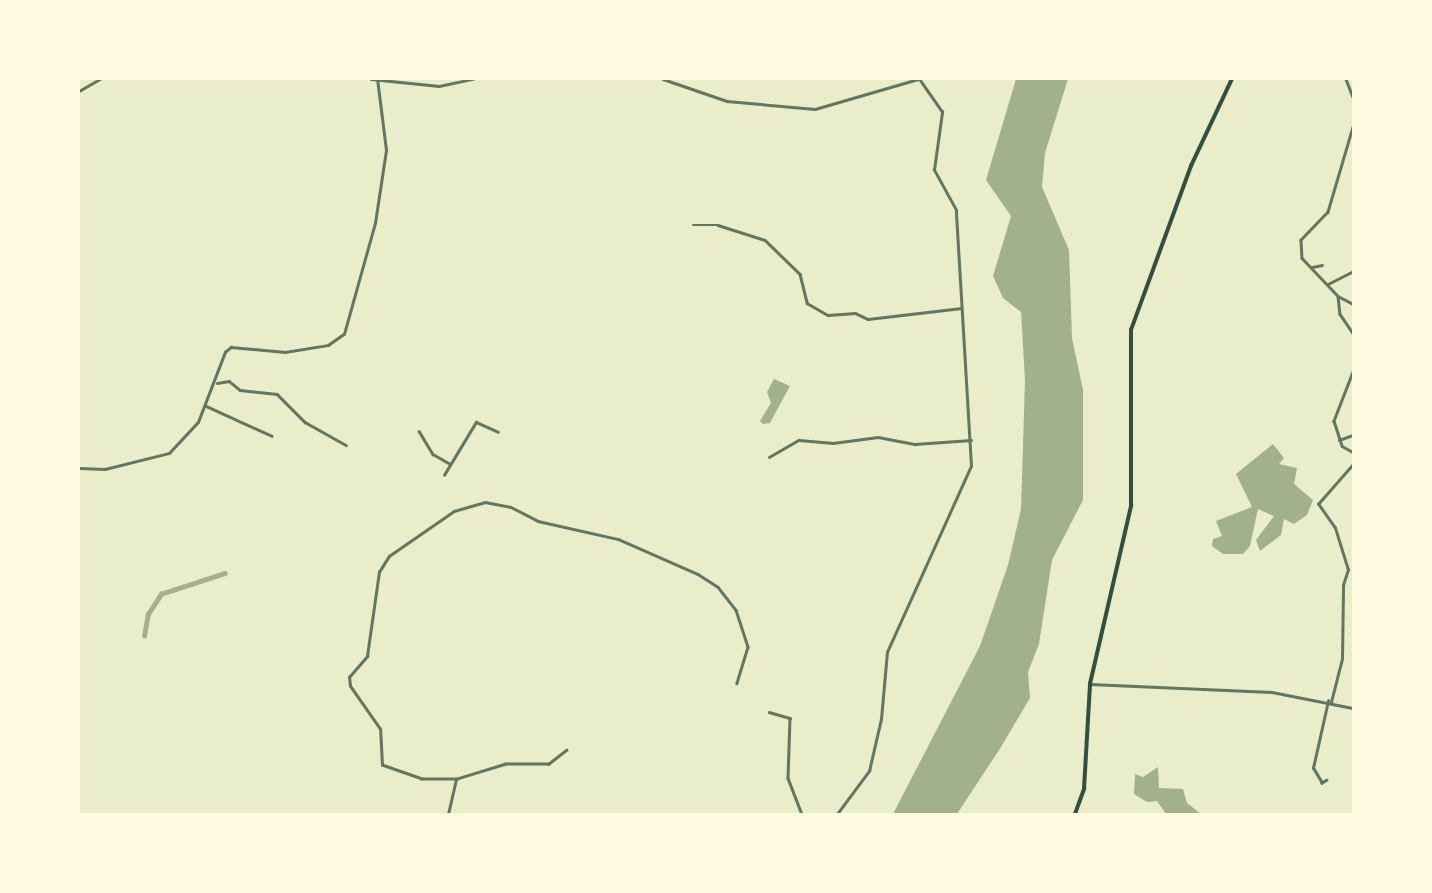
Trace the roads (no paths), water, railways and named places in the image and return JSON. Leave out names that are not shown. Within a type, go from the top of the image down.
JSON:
[{"type":"main road","points":[[1076,814],[1084,789],[1090,684],[1131,506],[1132,330],[1191,166],[1232,79]]},
{"type":"street","points":[[79,91],[100,79]]},
{"type":"street","points":[[371,79],[439,86],[474,79]]},
{"type":"street","points":[[79,468],[105,469],[169,453],[198,422],[217,383],[225,352],[232,347],[285,352],[328,345],[344,334],[375,223],[386,150],[377,79]]},
{"type":"street","points":[[663,79],[727,101],[815,109],[919,79],[942,111],[933,163],[956,210],[971,466],[964,487],[887,652],[881,719],[869,771],[838,814]]},
{"type":"street","points":[[1346,79],[1353,97]]},
{"type":"street","points":[[1353,127],[1328,212],[1301,240],[1302,258],[1338,296],[1353,304]]},
{"type":"street","points":[[693,225],[718,225],[765,240],[800,274],[807,303],[822,313],[855,313],[868,318],[961,309]]},
{"type":"street","points":[[1312,268],[1322,265]]},
{"type":"street","points":[[1328,284],[1353,271]]},
{"type":"street","points":[[1338,296],[1340,314],[1353,333]]},
{"type":"street","points":[[1353,372],[1334,421],[1339,440],[1353,452]]},
{"type":"street","points":[[217,383],[229,381],[240,390],[276,394],[305,422],[346,445]]},
{"type":"street","points":[[206,406],[272,436]]},
{"type":"street","points":[[444,475],[475,422],[498,432]]},
{"type":"street","points":[[419,431],[433,454],[450,464]]},
{"type":"street","points":[[1339,440],[1353,435]]},
{"type":"street","points":[[769,457],[799,440],[833,443],[878,437],[915,444],[971,440]]},
{"type":"street","points":[[1327,780],[1322,783],[1313,768],[1342,659],[1341,614],[1349,570],[1335,528],[1318,504],[1353,464]]},
{"type":"street","points":[[566,750],[549,764],[506,764],[457,779],[422,779],[382,765],[380,729],[350,686],[349,677],[367,656],[379,572],[388,556],[471,505],[511,507],[548,524],[618,539],[718,587],[736,610],[748,647],[737,683]]},
{"type":"street","points":[[1090,684],[1272,692],[1330,701],[1353,708]]},
{"type":"street","points":[[769,712],[790,718],[788,778],[802,814]]},
{"type":"street","points":[[448,814],[457,779]]},
{"type":"waterway","points":[[144,636],[148,614],[161,594],[225,573]]}]
